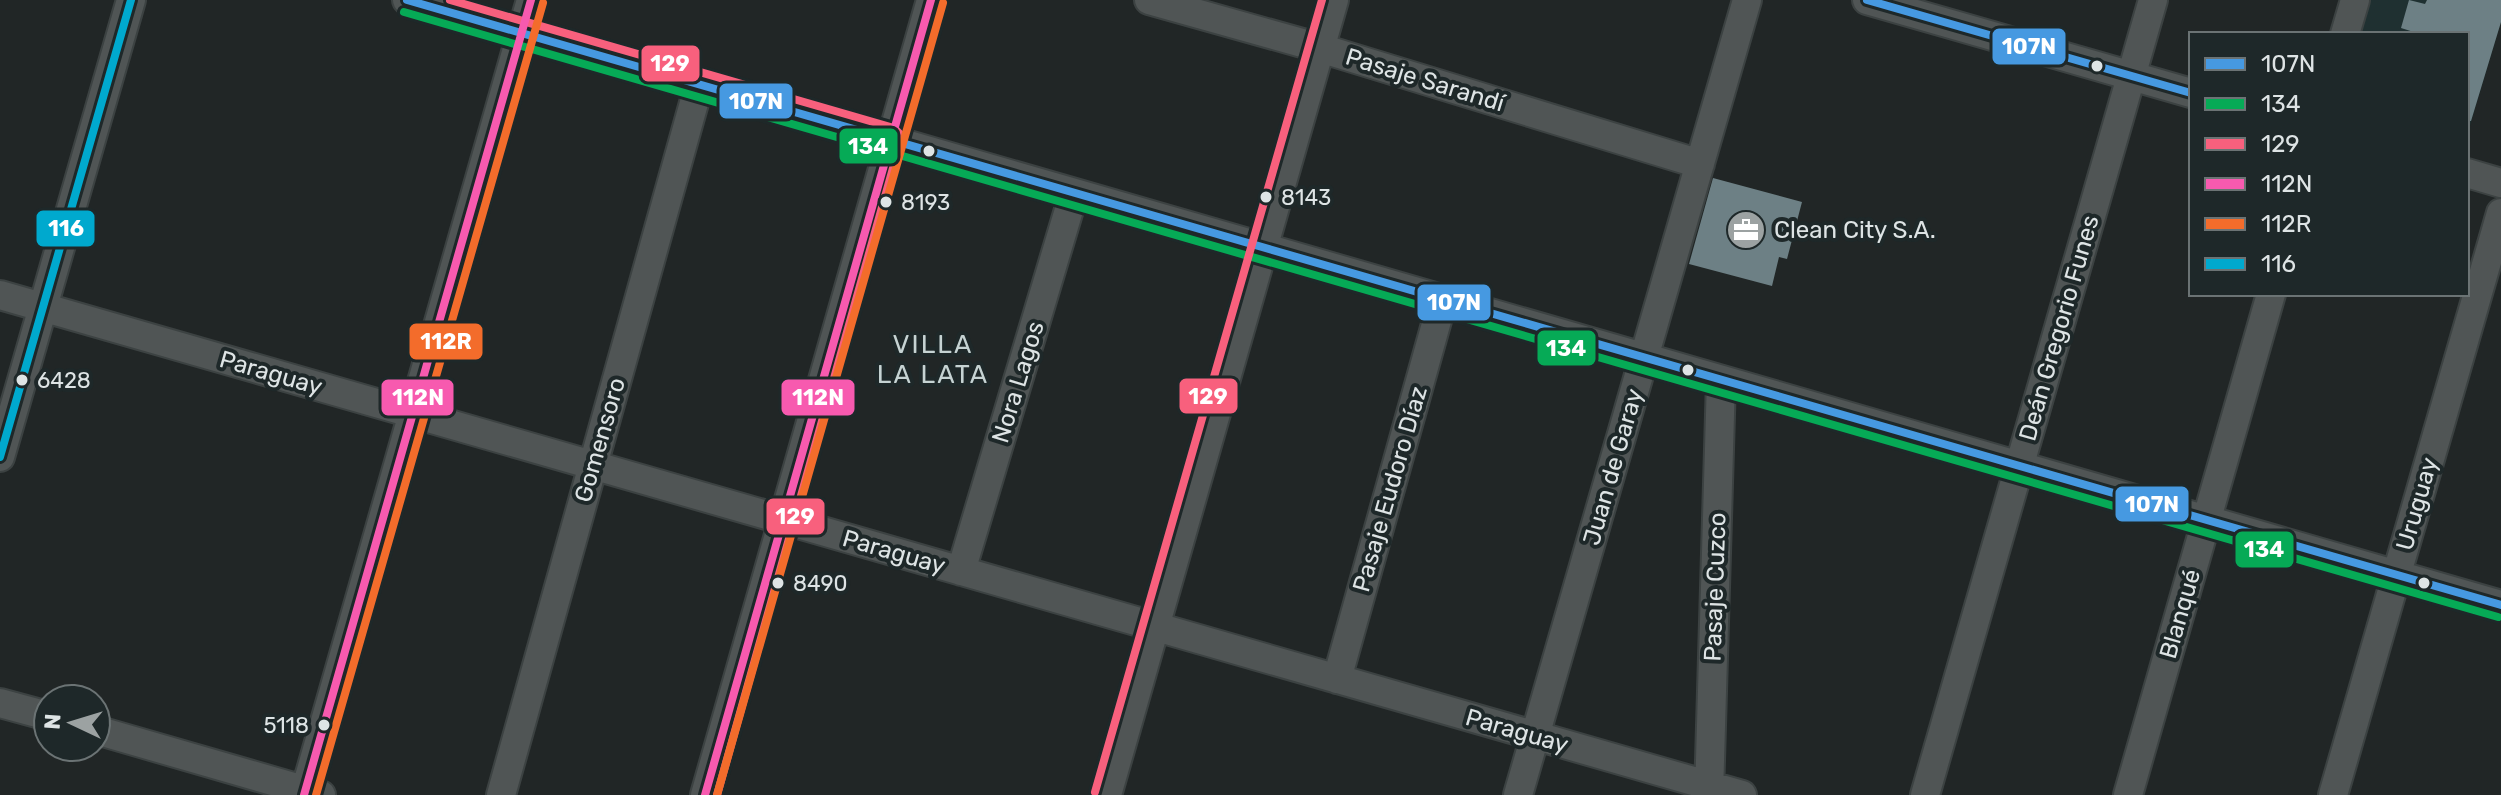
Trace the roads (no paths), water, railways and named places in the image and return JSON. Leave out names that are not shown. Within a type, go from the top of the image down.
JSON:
[{"type":"street","points":[[0,457],[131,0]]},
{"type":"street","points":[[407,0],[2501,605]]},
{"type":"street","points":[[112,735],[310,793],[413,413],[531,0]]},
{"type":"street","points":[[705,795],[931,0]]},
{"type":"street","name":"Pasaje Sarandí","points":[[1149,0],[1320,48],[1700,164]]},
{"type":"street","points":[[1107,795],[1334,0]]},
{"type":"street","name":"Juan de Garay","points":[[1518,795],[1747,0]]},
{"type":"street","points":[[1867,0],[2189,92]]},
{"type":"street","name":"Deán Gregorio Funes","points":[[1925,795],[2153,0]]},
{"type":"street","points":[[2346,32],[2355,0]]},
{"type":"street","name":"Gomensoro","points":[[501,795],[699,85]]},
{"type":"street","points":[[2469,174],[2501,183]]},
{"type":"street","name":"Nora Lagos","points":[[961,571],[1074,193]]},
{"type":"street","name":"Uruguay","points":[[2333,795],[2501,213]]},
{"type":"street","name":"Paraguay","points":[[0,295],[1535,736],[1709,790],[1742,795]]},
{"type":"street","name":"Blanqué","points":[[2128,795],[2270,296]]},
{"type":"street","name":"Pasaje Eudoro Díaz","points":[[1337,679],[1443,299]]},
{"type":"street","name":"Pasaje Cuzco","points":[[1709,790],[1721,380]]},
{"type":"street","points":[[0,703],[32,712]]},
{"type":"place","name":"8143","points":[[1266,197]]},
{"type":"place","name":"8193","points":[[886,202]]},
{"type":"place","name":"Clean City S.A.","points":[[1746,230]]},
{"type":"place","name":"6428","points":[[22,380]]},
{"type":"place","name":"8490","points":[[778,583]]},
{"type":"place","name":"5118","points":[[324,725]]},
{"type":"district","name":"VILLA LA LATA","points":[[933,359]]}]
